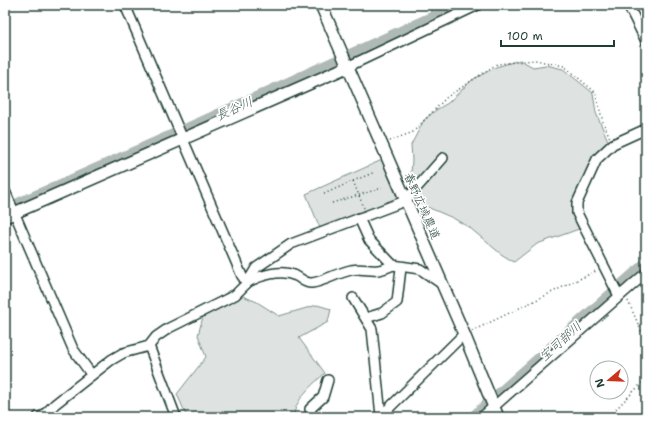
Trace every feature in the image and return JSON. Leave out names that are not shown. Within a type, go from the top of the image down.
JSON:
[{"type":"street","points":[[125,5],[242,276],[247,283]]},
{"type":"street","name":"春野広域農道","points":[[321,5],[464,334],[493,405]]},
{"type":"street","points":[[11,211],[181,135],[347,67],[478,5]]},
{"type":"street","points":[[628,5],[646,41]]},
{"type":"street","points":[[621,294],[604,267],[577,213],[577,203],[597,159],[613,144],[646,129]]},
{"type":"street","points":[[41,417],[91,374],[123,353],[149,346],[156,337],[169,328],[235,295],[247,283],[256,268],[290,244],[405,201],[443,158]]},
{"type":"street","points":[[5,191],[11,211],[73,349],[91,374]]},
{"type":"street","points":[[363,217],[369,240],[397,267],[397,302],[382,313],[366,318]]},
{"type":"street","points":[[247,283],[258,277],[282,273],[296,276],[304,282],[312,283],[352,270],[381,271],[397,267],[420,269],[442,284]]},
{"type":"street","points":[[482,417],[493,405],[646,273]]},
{"type":"street","points":[[353,298],[372,329],[381,417]]},
{"type":"street","points":[[381,417],[464,334]]},
{"type":"street","points":[[149,346],[176,417]]},
{"type":"street","points":[[312,417],[310,409],[323,396],[328,380]]},
{"type":"path","points":[[381,145],[413,132],[447,97],[497,64],[535,60],[564,66],[595,92],[603,122],[613,144]]},
{"type":"path","points":[[324,194],[375,172]]},
{"type":"path","points":[[353,181],[359,196],[363,217]]},
{"type":"path","points":[[332,204],[382,188]]},
{"type":"path","points":[[464,334],[604,267]]},
{"type":"path","points":[[621,294],[646,342]]},
{"type":"path","points":[[616,417],[616,409],[646,379]]},
{"type":"shaded area","points":[[520,60],[533,67],[546,65],[563,69],[593,93],[596,113],[609,143],[593,161],[582,182],[576,205],[576,217],[579,229],[537,244],[514,262],[501,254],[470,228],[453,218],[420,204],[410,187],[412,160],[411,145],[424,120],[436,110],[448,103],[472,80],[496,67]]},
{"type":"shaded area","points":[[382,160],[398,200],[320,228],[306,194]]},
{"type":"shaded area","points":[[229,290],[257,302],[279,316],[317,305],[331,309],[328,322],[299,338],[325,373],[310,387],[297,404],[294,417],[187,417],[177,394],[206,357],[198,335],[204,313]]},
{"type":"waterway","points":[[429,5],[435,17]]},
{"type":"waterway","name":"長谷川","points":[[5,211],[201,124],[462,5]]},
{"type":"waterway","name":"宝司部川","points":[[475,417],[646,265]]}]
